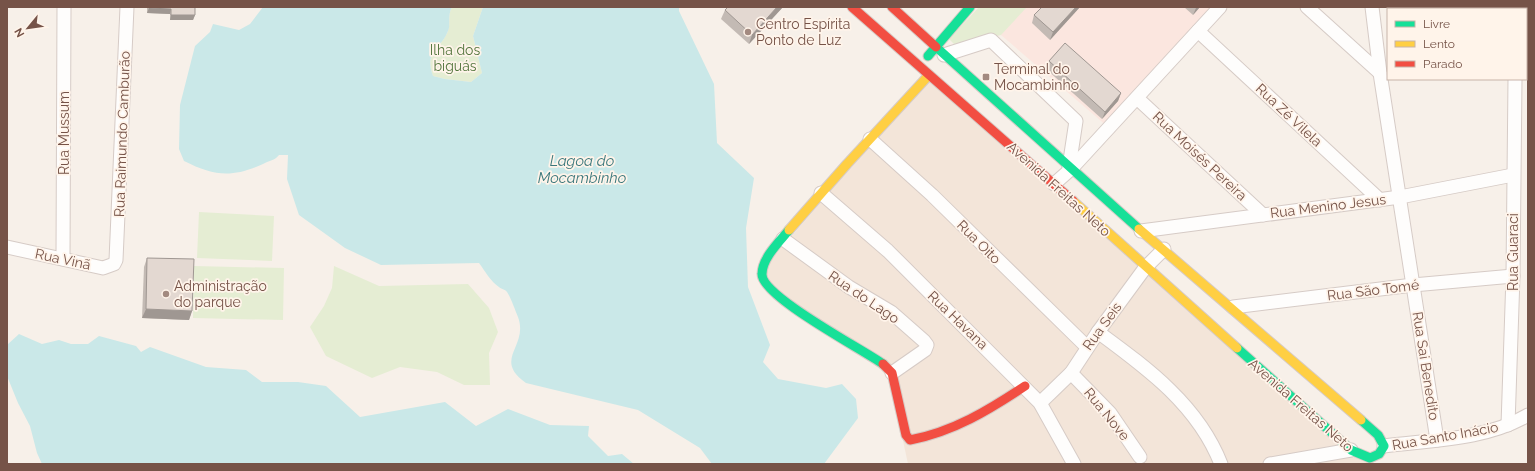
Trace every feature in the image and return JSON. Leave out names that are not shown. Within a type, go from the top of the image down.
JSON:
[{"type":"main road","name":"Avenida Freitas Neto","points":[[852,7],[1054,184],[1145,268],[1351,450],[1371,461],[1378,454],[1384,446],[1378,435],[1233,307],[1141,231],[892,7]]},
{"type":"main road","points":[[920,67],[940,51],[970,7]]},
{"type":"main road","points":[[929,75],[821,193],[783,239],[763,266],[761,274],[767,288],[787,303],[880,361],[892,373],[906,435],[910,440],[948,430],[965,423],[981,415],[1025,386]]},
{"type":"street","name":"Rua Mussum","points":[[63,259],[64,7]]},
{"type":"street","name":"Rua Raimundo Camburão","points":[[116,260],[127,7]]},
{"type":"street","points":[[1054,184],[1137,98],[1220,7]]},
{"type":"street","points":[[1307,7],[1380,73]]},
{"type":"street","name":"Rua Sai Benedito","points":[[1372,7],[1380,73],[1437,440]]},
{"type":"street","name":"Rua Zé Vilela","points":[[1198,31],[1380,200]]},
{"type":"street","points":[[940,51],[990,40],[1076,121],[1070,168]]},
{"type":"street","name":"Rua Guaraci","points":[[1508,425],[1513,276],[1515,80]]},
{"type":"street","name":"Rua Moisés Pereira","points":[[1137,98],[1263,215]]},
{"type":"street","name":"Rua Oito","points":[[870,139],[932,195],[1087,347]]},
{"type":"street","name":"Rua Menino Jesus","points":[[1141,231],[1400,197],[1513,175]]},
{"type":"street","name":"Rua Havana","points":[[821,193],[888,251],[1025,386],[1040,403],[1074,464]]},
{"type":"street","name":"Rua do Lago","points":[[783,239],[849,287],[891,312],[924,341],[927,345],[925,350],[892,373]]},
{"type":"street","name":"Rua Vinã","points":[[7,248],[103,268],[111,266],[116,260]]},
{"type":"street","name":"Rua Seis","points":[[1040,403],[1071,373],[1087,347],[1145,268],[1164,249]]},
{"type":"street","name":"Rua São Tomé","points":[[1233,307],[1413,285],[1513,276]]},
{"type":"street","points":[[1098,332],[1168,386],[1206,433],[1221,464]]},
{"type":"street","name":"Rua Nove","points":[[1071,373],[1110,413],[1140,457]]},
{"type":"street","name":"Rua Santo Inácio","points":[[1384,446],[1437,440],[1483,432],[1508,425],[1528,415]]},
{"type":"street","points":[[1270,464],[1351,450]]},
{"type":"shaded area","points":[[979,7],[1211,7],[1108,127],[1001,35],[955,45]]},
{"type":"shaded area","points":[[930,76],[1370,464],[908,464],[889,375],[758,275]]},
{"type":"green space","name":"Ilha dos biguás","points":[[452,7],[483,7],[473,36],[482,73],[471,82],[433,76],[430,61],[434,51],[445,38],[448,31]]},
{"type":"green space","points":[[979,7],[1027,7],[1001,35],[955,45],[949,39]]},
{"type":"green space","points":[[199,212],[274,216],[272,261],[197,258]]},
{"type":"green space","points":[[194,266],[284,268],[283,320],[193,318]]},
{"type":"green space","points":[[334,266],[379,286],[468,284],[489,308],[498,332],[489,353],[490,385],[464,385],[437,372],[400,367],[372,378],[326,356],[310,327],[324,306],[332,288]]},
{"type":"water","name":"Lagoa do Mocambinho","points":[[263,7],[452,7],[448,31],[445,38],[434,52],[430,61],[433,76],[471,82],[482,73],[473,36],[483,7],[679,7],[679,11],[714,84],[717,143],[754,178],[746,228],[748,287],[770,345],[763,362],[778,379],[826,388],[842,384],[856,399],[858,418],[824,464],[712,464],[700,448],[638,410],[526,383],[516,375],[512,367],[511,359],[519,337],[520,327],[518,317],[507,292],[493,282],[479,263],[381,265],[345,248],[299,215],[287,179],[288,155],[279,155],[274,159],[252,169],[232,173],[205,170],[184,161],[179,149],[180,105],[195,46],[210,32],[213,24],[239,30],[250,24]]},
{"type":"water","points":[[19,334],[42,344],[59,340],[71,344],[88,344],[99,336],[136,346],[141,352],[150,347],[206,367],[246,370],[262,382],[298,382],[326,386],[360,417],[445,402],[476,426],[508,409],[550,425],[589,426],[588,436],[608,456],[622,454],[634,464],[42,464],[37,453],[30,426],[18,403],[7,376],[7,345]]},
{"type":"building","points":[[149,7],[195,7],[195,15],[171,15],[171,9]]},
{"type":"building","points":[[728,7],[777,7],[752,35],[725,10]]},
{"type":"building","points":[[1042,7],[1076,7],[1053,32],[1034,15]]},
{"type":"building","points":[[1065,43],[1121,93],[1105,112],[1049,61]]},
{"type":"building","name":"Administração do parque","points":[[147,258],[194,259],[192,311],[146,309]]},
{"type":"traffic: fast","points":[[928,56],[970,7]]},
{"type":"traffic: fast","points":[[936,47],[1139,229]]},
{"type":"traffic: fast","points":[[789,230],[772,250],[765,262],[762,274],[766,284],[794,308],[814,322],[883,364]]},
{"type":"traffic: fast","points":[[1237,348],[1351,450],[1370,458],[1379,454],[1384,446],[1378,435],[1361,420]]},
{"type":"traffic: slow","points":[[789,230],[929,75]]},
{"type":"traffic: slow","points":[[1073,201],[1237,348]]},
{"type":"traffic: slow","points":[[1139,229],[1361,420]]},
{"type":"traffic: jam","points":[[852,7],[1073,201]]},
{"type":"traffic: jam","points":[[892,7],[936,47]]},
{"type":"traffic: jam","points":[[883,364],[892,373],[906,435],[910,440],[941,432],[956,426],[984,412],[1025,386]]},
{"type":"place","name":"Centro Espírita Ponto de Luz","points":[[748,32]]},
{"type":"place","name":"Terminal do Mocambinho","points":[[986,77]]},
{"type":"place","name":"Administração do parque","points":[[166,294]]}]
